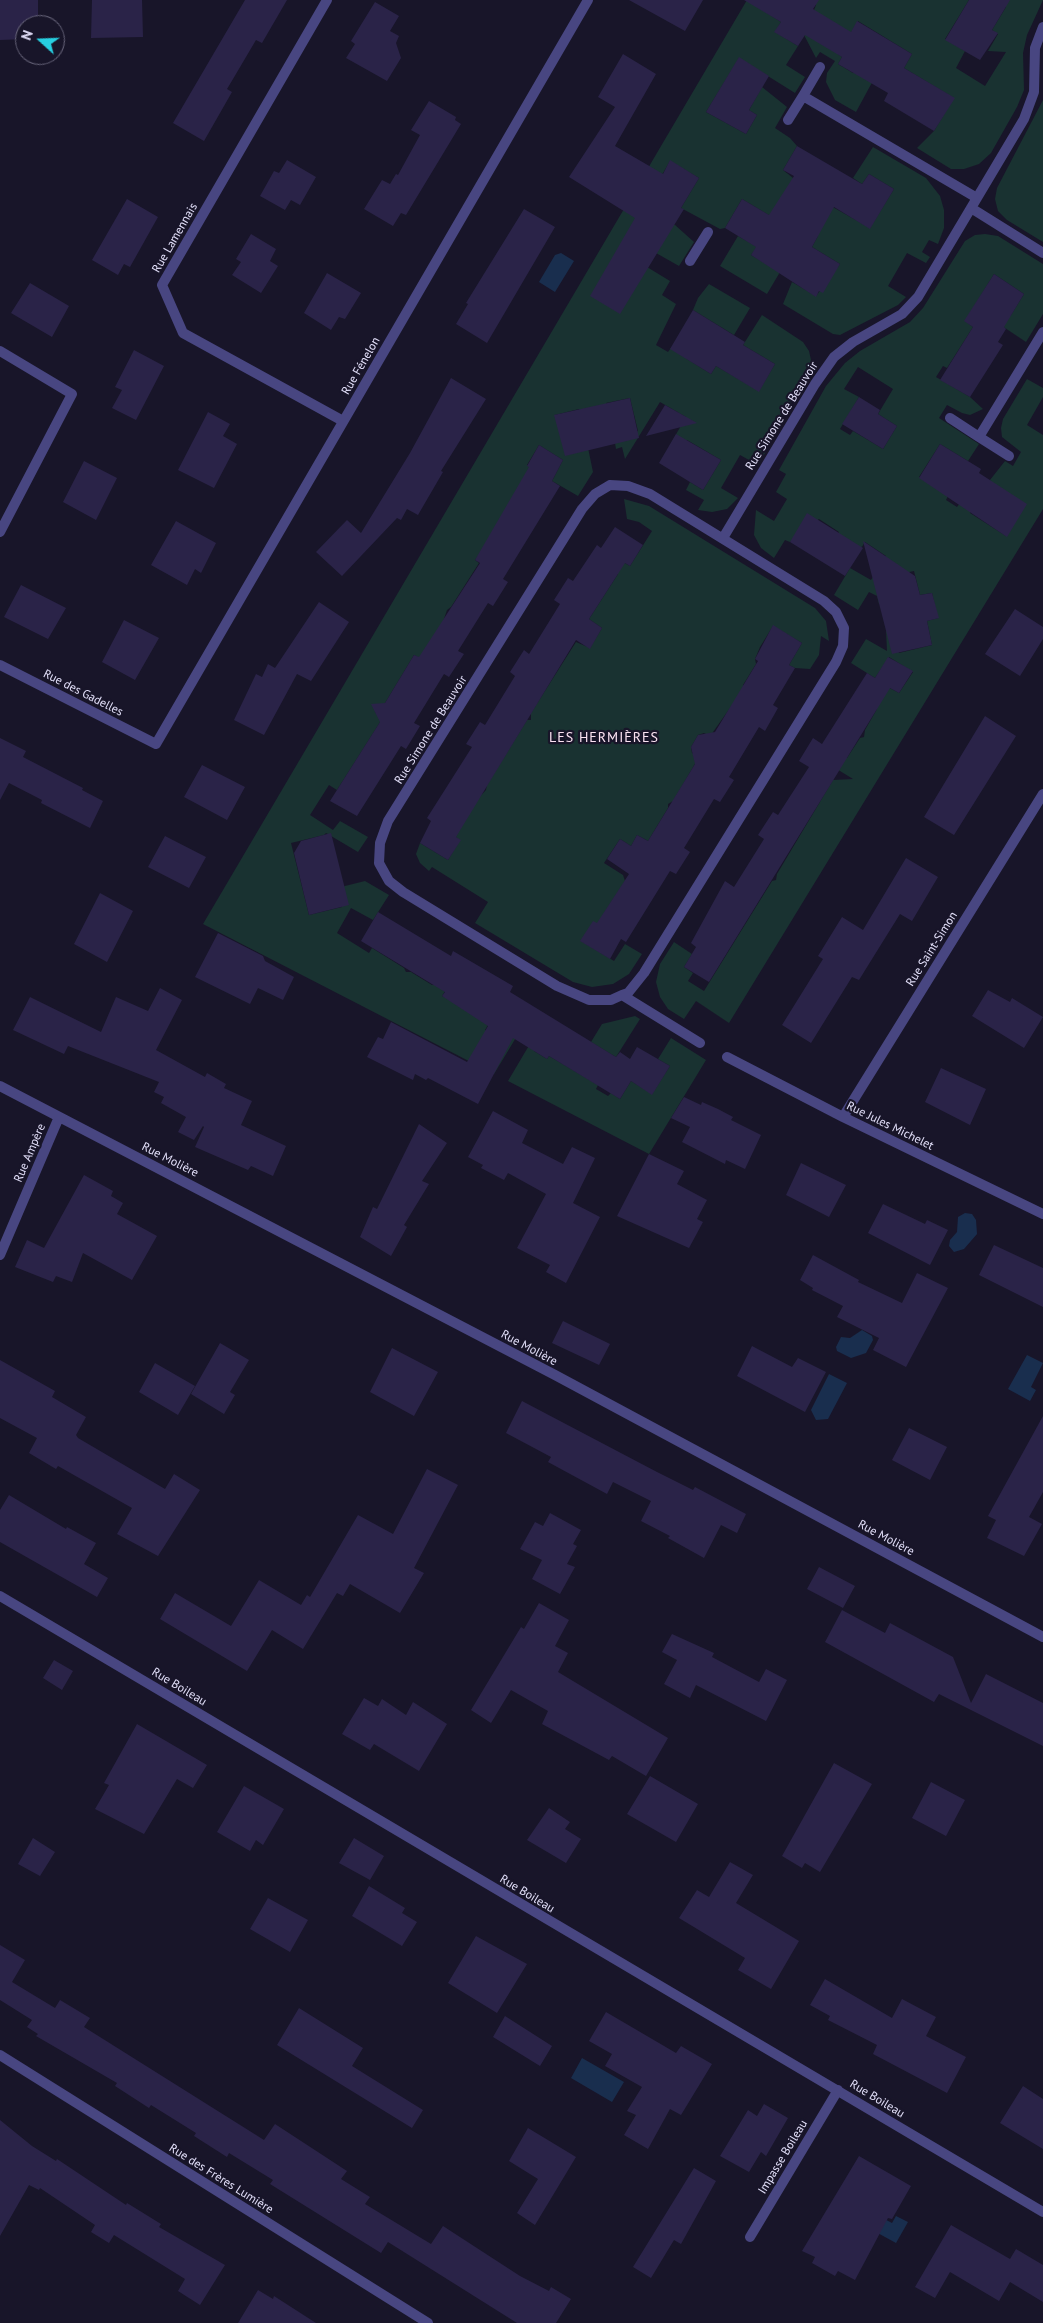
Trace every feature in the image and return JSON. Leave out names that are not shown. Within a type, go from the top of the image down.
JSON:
[{"type":"street","name":"Rue Lamennais","points":[[326,0],[162,284],[183,333],[343,421]]},
{"type":"street","name":"Rue Fénelon","points":[[156,744],[588,0]]},
{"type":"street","name":"Rue Simone de Beauvoir","points":[[723,538],[815,384],[834,357],[853,342],[902,314],[918,297],[1027,110],[1034,92],[1035,48],[1043,27]]},
{"type":"street","points":[[788,120],[820,67]]},
{"type":"street","points":[[803,96],[977,198]]},
{"type":"street","points":[[971,208],[1043,253]]},
{"type":"street","points":[[690,261],[708,232]]},
{"type":"street","points":[[979,437],[1043,332]]},
{"type":"street","points":[[0,351],[72,394],[0,532]]},
{"type":"street","points":[[950,418],[1009,456]]},
{"type":"street","name":"Rue Simone de Beauvoir","points":[[610,485],[628,486],[650,494],[723,538],[824,601],[836,612],[844,628],[843,646],[836,662],[644,973],[628,992],[622,996],[611,1000],[589,1000],[572,994],[403,892],[389,881],[379,863],[380,843],[388,821],[582,509],[595,494],[610,485]]},
{"type":"street","name":"Rue des Gadelles","points":[[0,665],[156,744]]},
{"type":"street","name":"Rue Saint-Simon","points":[[843,1117],[1043,794]]},
{"type":"street","points":[[622,996],[700,1043]]},
{"type":"street","name":"Rue Jules Michelet","points":[[727,1057],[843,1117],[1043,1214]]},
{"type":"street","name":"Rue Molière","points":[[0,1086],[555,1375],[1043,1637]]},
{"type":"street","name":"Rue Ampère","points":[[0,1255],[59,1117]]},
{"type":"street","name":"Rue Boileau","points":[[0,1596],[1043,2212]]},
{"type":"street","name":"Rue des Frères Lumière","points":[[0,2056],[428,2323]]},
{"type":"street","name":"Impasse Boileau","points":[[750,2237],[838,2090]]},
{"type":"green space","points":[[747,0],[781,22],[775,32],[798,46],[786,65],[805,77],[795,93],[739,58],[706,112],[746,134],[757,115],[749,110],[762,87],[787,107],[775,128],[790,138],[797,146],[783,170],[822,201],[870,228],[894,189],[869,174],[862,184],[853,178],[873,147],[926,178],[940,196],[944,210],[944,228],[938,244],[929,240],[922,252],[930,257],[926,263],[907,253],[888,286],[906,297],[898,305],[840,335],[833,334],[783,304],[792,282],[816,296],[840,264],[812,247],[818,236],[802,235],[742,199],[725,228],[720,229],[681,208],[699,178],[670,161],[644,206],[675,225],[694,242],[679,266],[656,253],[647,267],[670,281],[662,295],[676,304],[656,345],[668,352],[673,345],[687,359],[711,374],[716,366],[759,391],[775,364],[743,345],[762,315],[803,342],[809,351],[811,360],[809,371],[773,434],[775,436],[758,465],[740,455],[721,488],[738,498],[727,509],[712,512],[698,510],[704,500],[686,490],[690,482],[703,490],[721,460],[687,440],[671,443],[686,417],[660,402],[625,459],[622,447],[616,449],[614,437],[638,431],[630,398],[606,403],[609,420],[583,426],[579,409],[555,415],[587,443],[593,472],[578,496],[552,481],[563,460],[539,445],[527,465],[540,475],[475,560],[479,563],[451,607],[447,610],[429,663],[414,655],[385,703],[375,712],[382,719],[337,790],[329,785],[310,815],[333,830],[340,821],[368,837],[358,852],[326,833],[291,843],[309,915],[342,907],[337,888],[365,881],[389,895],[373,920],[351,908],[337,933],[369,953],[372,948],[404,968],[406,972],[411,972],[432,985],[453,978],[442,996],[491,1020],[485,1030],[506,1043],[511,1033],[517,1036],[494,1074],[203,924]]},
{"type":"green space","points":[[807,0],[969,0],[945,39],[965,51],[956,68],[985,86],[1006,52],[988,51],[998,34],[992,30],[1006,7],[995,0],[1043,0],[1027,35],[1023,53],[1024,90],[1017,107],[991,153],[979,164],[964,169],[951,169],[917,148],[934,131],[954,98],[904,68],[912,54],[858,21],[838,54],[842,57],[838,64],[853,73],[857,66],[875,77],[856,112],[835,100],[826,82],[827,73],[835,61],[820,52],[816,58],[804,35],[816,5]]},
{"type":"green space","points":[[1043,100],[1043,242],[1007,220],[998,211],[995,199],[997,188]]},
{"type":"green space","points":[[975,235],[998,236],[1043,264],[1043,314],[1026,342],[999,324],[1011,315],[1024,294],[994,274],[965,321],[973,327],[947,368],[943,366],[936,377],[970,397],[983,409],[970,415],[947,405],[939,418],[979,444],[968,461],[940,444],[919,477],[948,496],[946,500],[957,507],[960,503],[971,511],[970,513],[1006,536],[990,480],[1005,461],[1013,466],[1021,452],[1002,437],[1001,428],[1003,419],[1027,379],[1043,388],[1043,397],[1027,425],[1043,435],[1043,509],[729,1023],[696,1001],[684,1019],[668,1009],[660,997],[656,982],[660,964],[674,942],[692,954],[684,967],[693,973],[688,981],[704,991],[772,881],[776,880],[777,874],[833,780],[853,779],[827,763],[834,751],[847,758],[860,738],[864,737],[865,730],[877,709],[866,701],[886,686],[899,693],[913,672],[889,657],[875,678],[851,663],[866,639],[887,651],[886,630],[892,628],[899,653],[932,645],[927,621],[938,618],[932,593],[920,595],[914,571],[881,578],[887,602],[879,604],[877,596],[869,592],[858,610],[834,595],[850,568],[871,580],[886,556],[865,542],[856,556],[830,548],[839,532],[819,519],[790,542],[785,540],[774,558],[761,548],[754,535],[756,510],[774,521],[787,499],[776,492],[786,474],[779,470],[826,386],[845,363],[860,351],[910,322],[923,308],[965,241]],"holes":[[[858,367],[893,389],[878,414],[897,426],[883,449],[853,431],[850,435],[840,429],[859,397],[844,389]]]},
{"type":"green space","points":[[738,236],[757,247],[751,255],[780,272],[767,294],[720,266]]},
{"type":"green space","points":[[709,284],[750,308],[734,335],[693,310],[698,298]]},
{"type":"green space","points":[[624,499],[649,506],[815,608],[826,621],[829,641],[821,636],[819,655],[810,669],[795,668],[789,665],[802,643],[773,626],[760,647],[755,659],[756,664],[743,685],[745,687],[713,732],[712,737],[704,733],[698,735],[691,747],[692,753],[699,757],[673,801],[668,804],[668,808],[648,841],[637,835],[631,846],[620,839],[604,863],[623,875],[625,881],[604,913],[614,919],[581,941],[614,961],[625,944],[642,954],[629,974],[613,984],[592,987],[573,982],[475,923],[488,902],[432,867],[429,871],[420,863],[416,854],[420,843],[448,860],[460,840],[447,831],[486,790],[487,785],[527,720],[531,720],[531,713],[576,642],[590,648],[602,628],[589,619],[618,574],[616,558],[630,566],[652,531],[639,522],[627,519]]},
{"type":"green space","points":[[547,1015],[544,1033],[534,1051],[547,1059],[549,1056],[598,1085],[596,1089],[608,1096],[611,1093],[620,1099],[631,1081],[652,1094],[670,1066],[658,1059],[671,1038],[706,1060],[649,1154],[508,1081]]},
{"type":"green space","points":[[635,1016],[640,1019],[616,1057],[591,1042],[602,1024]]},
{"type":"water","points":[[561,253],[574,261],[555,292],[539,282],[555,255]]},
{"type":"water","points":[[965,1213],[972,1214],[976,1220],[977,1234],[964,1249],[954,1252],[949,1246],[950,1240],[957,1232],[958,1217]]},
{"type":"water","points":[[862,1330],[872,1336],[873,1340],[866,1353],[851,1358],[837,1351],[836,1347],[841,1337],[850,1338]]},
{"type":"water","points":[[1027,1355],[1043,1363],[1031,1387],[1036,1390],[1030,1401],[1008,1389]]},
{"type":"water","points":[[829,1374],[847,1383],[828,1419],[816,1420],[811,1410]]},
{"type":"water","points":[[582,2058],[624,2082],[612,2102],[571,2078]]},
{"type":"water","points":[[871,2212],[892,2223],[896,2216],[908,2222],[896,2243],[863,2225]]},
{"type":"building","points":[[0,0],[38,0],[38,15],[15,15],[15,39],[0,40]]},
{"type":"building","points":[[92,0],[142,0],[143,37],[91,38]]},
{"type":"building","points":[[245,0],[287,0],[262,43],[256,40],[227,89],[232,92],[204,141],[173,123]]},
{"type":"building","points":[[629,0],[703,0],[685,31]]},
{"type":"building","points":[[744,0],[819,0],[813,9],[851,32],[857,21],[912,54],[904,68],[955,98],[934,131],[884,101],[888,93],[838,64],[842,57],[805,35],[798,46],[774,32],[781,22]]},
{"type":"building","points":[[969,0],[1010,0],[992,30],[998,33],[980,60],[945,40]]},
{"type":"building","points":[[375,2],[399,16],[390,31],[399,36],[396,43],[401,58],[387,81],[346,58],[355,44],[351,41]]},
{"type":"building","points":[[623,54],[656,74],[615,146],[663,174],[670,160],[699,178],[681,208],[684,209],[620,314],[590,296],[635,218],[569,177],[615,107],[598,97]]},
{"type":"building","points":[[739,57],[769,76],[749,110],[757,115],[746,134],[706,112]]},
{"type":"building","points":[[429,101],[456,117],[455,120],[461,124],[406,215],[401,213],[393,226],[364,209],[382,180],[390,184],[396,174],[398,175],[420,135],[411,130]]},
{"type":"building","points":[[797,146],[862,184],[869,174],[894,189],[870,229],[834,207],[812,247],[840,264],[823,293],[819,291],[816,297],[751,255],[756,247],[725,228],[742,199],[769,215],[794,176],[783,170]]},
{"type":"building","points":[[287,160],[316,177],[300,205],[291,200],[285,210],[260,196],[274,171],[279,173]]},
{"type":"building","points":[[127,199],[158,217],[130,267],[124,264],[118,275],[92,260]]},
{"type":"building","points":[[524,209],[555,227],[487,343],[456,324],[468,304],[466,303]]},
{"type":"building","points":[[251,234],[276,249],[270,261],[278,266],[261,293],[232,275],[241,262],[236,259]]},
{"type":"building","points":[[327,273],[361,293],[345,319],[339,317],[331,330],[304,313]]},
{"type":"building","points":[[994,274],[1024,294],[1004,327],[1006,329],[998,342],[1003,345],[970,397],[940,380],[973,327],[964,321]]},
{"type":"building","points":[[30,283],[69,306],[52,337],[11,313]]},
{"type":"building","points":[[693,310],[745,342],[743,345],[775,364],[759,392],[716,366],[711,374],[670,349]]},
{"type":"building","points":[[134,350],[164,366],[136,420],[112,408],[122,390],[115,387]]},
{"type":"building","points":[[451,378],[486,399],[441,471],[443,472],[418,515],[407,509],[401,520],[397,518],[342,576],[316,552],[347,520],[361,533],[410,453]]},
{"type":"building","points":[[859,397],[880,410],[878,414],[897,426],[883,449],[842,424]]},
{"type":"building","points":[[630,398],[639,438],[565,456],[554,415]]},
{"type":"building","points":[[665,405],[697,423],[646,436]]},
{"type":"building","points":[[208,412],[230,424],[223,436],[237,444],[214,488],[178,470]]},
{"type":"building","points":[[676,434],[721,460],[703,490],[659,463]]},
{"type":"building","points":[[940,444],[981,469],[979,473],[1027,504],[1007,537],[919,478]]},
{"type":"building","points":[[539,445],[563,460],[552,481],[560,486],[503,579],[508,582],[493,606],[488,603],[458,651],[464,654],[449,677],[444,674],[414,723],[420,726],[406,749],[401,746],[357,816],[330,801],[380,722],[371,704],[385,703],[414,655],[419,657],[480,563],[475,560],[529,467],[527,466]]},
{"type":"building","points":[[84,461],[117,478],[96,520],[63,502]]},
{"type":"building","points":[[807,513],[863,548],[845,576],[790,542]]},
{"type":"building","points":[[176,521],[216,543],[201,573],[195,569],[187,585],[151,565]]},
{"type":"building","points":[[615,527],[643,545],[630,566],[625,563],[589,619],[602,628],[590,649],[576,640],[456,837],[461,840],[448,860],[420,843],[431,821],[427,818],[472,747],[466,744],[480,722],[485,725],[515,676],[510,672],[524,650],[529,654],[560,604],[554,600],[568,578],[573,581],[597,545],[601,548]]},
{"type":"building","points":[[863,541],[915,576],[920,595],[932,593],[939,618],[927,621],[932,645],[892,654]]},
{"type":"building","points":[[21,585],[66,608],[48,639],[4,617]]},
{"type":"building","points":[[319,602],[349,622],[311,681],[297,674],[264,735],[234,720],[256,674],[262,677],[268,664],[275,668]]},
{"type":"building","points":[[1015,609],[1043,627],[1043,639],[1020,676],[985,654]]},
{"type":"building","points":[[124,620],[159,638],[135,680],[102,662]]},
{"type":"building","points":[[773,625],[802,643],[789,665],[795,668],[773,705],[778,708],[765,731],[759,727],[729,777],[734,780],[720,802],[714,799],[684,848],[690,852],[676,874],[670,871],[626,942],[621,939],[610,959],[580,941],[593,921],[597,923],[629,874],[607,859],[620,839],[631,846],[637,835],[648,841],[695,764],[691,747],[698,735],[715,732],[758,661],[755,659]]},
{"type":"building","points":[[888,657],[913,671],[899,693],[890,688],[709,982],[684,967],[696,947],[691,943],[725,881],[734,887],[764,839],[758,835],[773,812],[778,815],[809,767],[799,761],[813,738],[822,744],[867,673],[875,678]]},
{"type":"building","points":[[985,716],[1016,736],[954,835],[924,817]]},
{"type":"building","points":[[0,738],[26,751],[23,757],[83,788],[82,790],[103,801],[90,828],[41,803],[42,800],[9,783],[0,800]]},
{"type":"building","points":[[202,765],[245,787],[227,820],[184,797]]},
{"type":"building","points":[[331,833],[349,905],[309,915],[294,853],[301,841]]},
{"type":"building","points":[[165,836],[206,857],[189,888],[148,867]]},
{"type":"building","points":[[906,858],[938,877],[912,921],[900,914],[859,980],[852,977],[811,1043],[782,1025],[823,959],[818,956],[842,917],[863,930]]},
{"type":"building","points":[[100,893],[133,911],[107,962],[74,944]]},
{"type":"building","points":[[378,912],[451,956],[453,951],[513,986],[510,992],[616,1057],[620,1052],[630,1059],[637,1047],[670,1066],[652,1095],[631,1081],[620,1099],[549,1056],[547,1059],[513,1038],[478,1104],[428,1078],[426,1080],[415,1074],[413,1080],[367,1057],[378,1037],[383,1039],[391,1022],[467,1062],[488,1026],[442,996],[445,992],[361,941]]},
{"type":"building","points":[[218,933],[263,956],[265,961],[294,977],[283,1000],[258,988],[250,1004],[195,977]]},
{"type":"building","points":[[160,988],[182,1000],[156,1050],[205,1077],[207,1073],[226,1084],[224,1088],[252,1101],[241,1125],[286,1146],[273,1176],[251,1166],[248,1170],[195,1147],[204,1127],[194,1140],[178,1132],[186,1117],[161,1103],[164,1097],[154,1092],[159,1082],[68,1046],[64,1054],[13,1030],[30,997],[101,1032],[116,997],[148,1011]]},
{"type":"building","points":[[988,990],[1010,1002],[1012,998],[1043,1017],[1024,1048],[972,1016]]},
{"type":"building","points":[[941,1068],[986,1089],[970,1125],[925,1102]]},
{"type":"building","points":[[684,1097],[701,1105],[702,1102],[718,1109],[733,1117],[731,1120],[761,1135],[745,1169],[726,1160],[725,1164],[682,1142],[690,1127],[671,1118]]},
{"type":"building","points":[[493,1111],[528,1130],[522,1143],[563,1164],[572,1147],[595,1158],[573,1203],[600,1217],[566,1283],[546,1272],[550,1265],[517,1248],[546,1194],[508,1173],[504,1180],[481,1168],[483,1165],[468,1157]]},
{"type":"building","points":[[419,1124],[447,1143],[422,1181],[429,1184],[404,1225],[407,1227],[391,1256],[360,1237],[373,1207],[377,1209]]},
{"type":"building","points":[[649,1154],[684,1171],[677,1184],[707,1200],[697,1219],[703,1222],[689,1248],[617,1216]]},
{"type":"building","points":[[801,1163],[846,1185],[829,1217],[786,1195]]},
{"type":"building","points":[[84,1175],[113,1191],[111,1196],[123,1203],[117,1214],[157,1236],[132,1280],[83,1253],[72,1282],[56,1276],[53,1282],[15,1267],[27,1240],[44,1248]]},
{"type":"building","points":[[883,1204],[925,1224],[927,1220],[948,1230],[930,1265],[868,1233]]},
{"type":"building","points":[[994,1245],[1043,1268],[1043,1307],[979,1275]]},
{"type":"building","points":[[813,1255],[859,1280],[858,1282],[902,1303],[917,1273],[948,1288],[906,1367],[873,1350],[879,1338],[837,1317],[843,1306],[812,1290],[813,1288],[800,1280]]},
{"type":"building","points":[[563,1321],[610,1344],[599,1365],[552,1343]]},
{"type":"building","points":[[220,1343],[249,1360],[230,1392],[235,1395],[224,1414],[191,1394]]},
{"type":"building","points":[[752,1346],[792,1367],[798,1358],[826,1372],[805,1412],[737,1376]]},
{"type":"building","points":[[392,1348],[438,1372],[414,1416],[370,1392]]},
{"type":"building","points":[[0,1360],[55,1391],[52,1397],[86,1417],[76,1435],[78,1438],[165,1489],[174,1474],[200,1490],[158,1556],[117,1534],[132,1508],[58,1466],[56,1469],[29,1453],[37,1438],[0,1418]]},
{"type":"building","points":[[155,1363],[195,1386],[178,1415],[139,1392]]},
{"type":"building","points":[[522,1401],[657,1472],[693,1490],[695,1487],[746,1514],[737,1533],[721,1525],[704,1558],[668,1538],[670,1536],[641,1521],[651,1501],[613,1482],[607,1494],[548,1462],[551,1457],[506,1433]]},
{"type":"building","points":[[1043,1416],[1043,1492],[1029,1517],[1042,1524],[1024,1556],[987,1538],[996,1520],[988,1516]]},
{"type":"building","points":[[909,1428],[947,1447],[930,1480],[892,1460]]},
{"type":"building","points":[[427,1469],[458,1485],[414,1568],[424,1573],[400,1613],[350,1584],[343,1596],[337,1593],[303,1649],[272,1630],[247,1671],[160,1619],[175,1593],[231,1626],[259,1580],[301,1605],[307,1595],[310,1597],[358,1515],[393,1534]]},
{"type":"building","points":[[9,1495],[66,1529],[67,1527],[96,1543],[84,1564],[108,1578],[97,1597],[0,1542],[0,1510]]},
{"type":"building","points":[[550,1513],[581,1530],[573,1544],[577,1546],[567,1564],[575,1567],[560,1594],[532,1579],[542,1560],[520,1549],[535,1522],[543,1526]]},
{"type":"building","points":[[819,1567],[855,1586],[843,1608],[807,1589]]},
{"type":"building","points":[[539,1603],[569,1620],[555,1646],[568,1653],[558,1672],[668,1738],[646,1776],[612,1756],[609,1760],[542,1724],[548,1711],[511,1690],[491,1723],[471,1710],[521,1627],[524,1629]]},
{"type":"building","points":[[842,1610],[885,1633],[890,1623],[953,1657],[971,1703],[986,1674],[1043,1703],[1043,1746],[939,1694],[934,1702],[825,1642]]},
{"type":"building","points":[[672,1634],[714,1653],[712,1657],[759,1682],[766,1669],[787,1680],[766,1721],[696,1685],[690,1698],[664,1684],[677,1660],[662,1652]]},
{"type":"building","points":[[54,1660],[73,1671],[62,1690],[43,1678]]},
{"type":"building","points":[[364,1698],[378,1706],[382,1699],[406,1715],[413,1702],[447,1724],[419,1771],[374,1744],[370,1750],[342,1734]]},
{"type":"building","points":[[137,1724],[207,1765],[193,1788],[177,1779],[144,1834],[95,1809],[109,1785],[104,1783]]},
{"type":"building","points":[[834,1763],[872,1784],[820,1872],[805,1863],[802,1868],[782,1856]]},
{"type":"building","points":[[650,1776],[698,1804],[676,1842],[627,1814]]},
{"type":"building","points":[[931,1782],[965,1800],[946,1836],[912,1818]]},
{"type":"building","points":[[244,1786],[284,1809],[263,1845],[256,1840],[250,1851],[217,1832]]},
{"type":"building","points":[[549,1808],[570,1822],[565,1829],[581,1839],[566,1863],[527,1840]]},
{"type":"building","points":[[33,1838],[55,1852],[40,1876],[18,1864]]},
{"type":"building","points":[[354,1838],[384,1856],[370,1880],[339,1863]]},
{"type":"building","points":[[730,1862],[753,1875],[736,1903],[799,1941],[771,1989],[738,1970],[745,1958],[679,1918],[697,1890],[709,1897]]},
{"type":"building","points":[[369,1886],[405,1908],[402,1913],[417,1922],[402,1946],[352,1916]]},
{"type":"building","points":[[268,1898],[308,1920],[290,1952],[250,1929]]},
{"type":"building","points":[[476,1936],[527,1964],[497,2013],[448,1983]]},
{"type":"building","points":[[0,1945],[25,1960],[12,1982],[55,2008],[60,2000],[90,2018],[84,2027],[264,2140],[275,2124],[347,2171],[341,2179],[370,2197],[365,2204],[431,2244],[443,2226],[520,2276],[549,2291],[551,2287],[571,2299],[556,2323],[517,2323],[388,2242],[381,2253],[270,2184],[273,2180],[229,2153],[227,2157],[194,2136],[196,2133],[151,2105],[149,2108],[115,2086],[117,2083],[36,2036],[38,2034],[27,2027],[32,2020],[0,2000]]},
{"type":"building","points":[[825,1979],[892,2018],[902,1999],[936,2017],[926,2036],[966,2057],[947,2093],[873,2054],[877,2045],[828,2020],[830,2016],[810,2005]]},
{"type":"building","points":[[299,2008],[363,2048],[352,2066],[423,2110],[412,2128],[277,2045]]},
{"type":"building","points":[[606,2012],[676,2053],[681,2046],[712,2064],[681,2115],[670,2109],[648,2149],[624,2135],[636,2115],[627,2111],[642,2087],[605,2066],[612,2054],[589,2041]]},
{"type":"building","points":[[505,2016],[552,2046],[540,2066],[493,2037]]},
{"type":"building","points":[[1023,2086],[1043,2099],[1043,2149],[1000,2123]]},
{"type":"building","points":[[764,2104],[788,2118],[766,2156],[761,2152],[749,2172],[720,2156],[748,2110],[757,2116]]},
{"type":"building","points":[[0,2120],[32,2146],[56,2161],[57,2159],[126,2205],[127,2203],[161,2224],[159,2227],[225,2265],[200,2305],[178,2291],[185,2279],[114,2235],[109,2243],[91,2232],[95,2225],[40,2188],[39,2190],[29,2185],[0,2236]]},
{"type":"building","points":[[528,2128],[576,2157],[535,2225],[517,2213],[538,2179],[509,2161]]},
{"type":"building","points":[[859,2156],[911,2186],[892,2219],[888,2218],[855,2280],[838,2271],[835,2276],[812,2263],[815,2257],[802,2251]]},
{"type":"building","points":[[694,2168],[716,2181],[681,2244],[674,2240],[651,2278],[633,2267]]},
{"type":"building","points":[[951,2225],[1010,2259],[1016,2249],[1043,2265],[1043,2302],[1010,2282],[999,2301],[950,2272],[935,2298],[915,2287]]},
{"type":"building","points":[[258,2290],[273,2299],[274,2296],[316,2323],[238,2323]]},
{"type":"district","name":"LES HERMIÈRES","points":[[604,738]]}]
